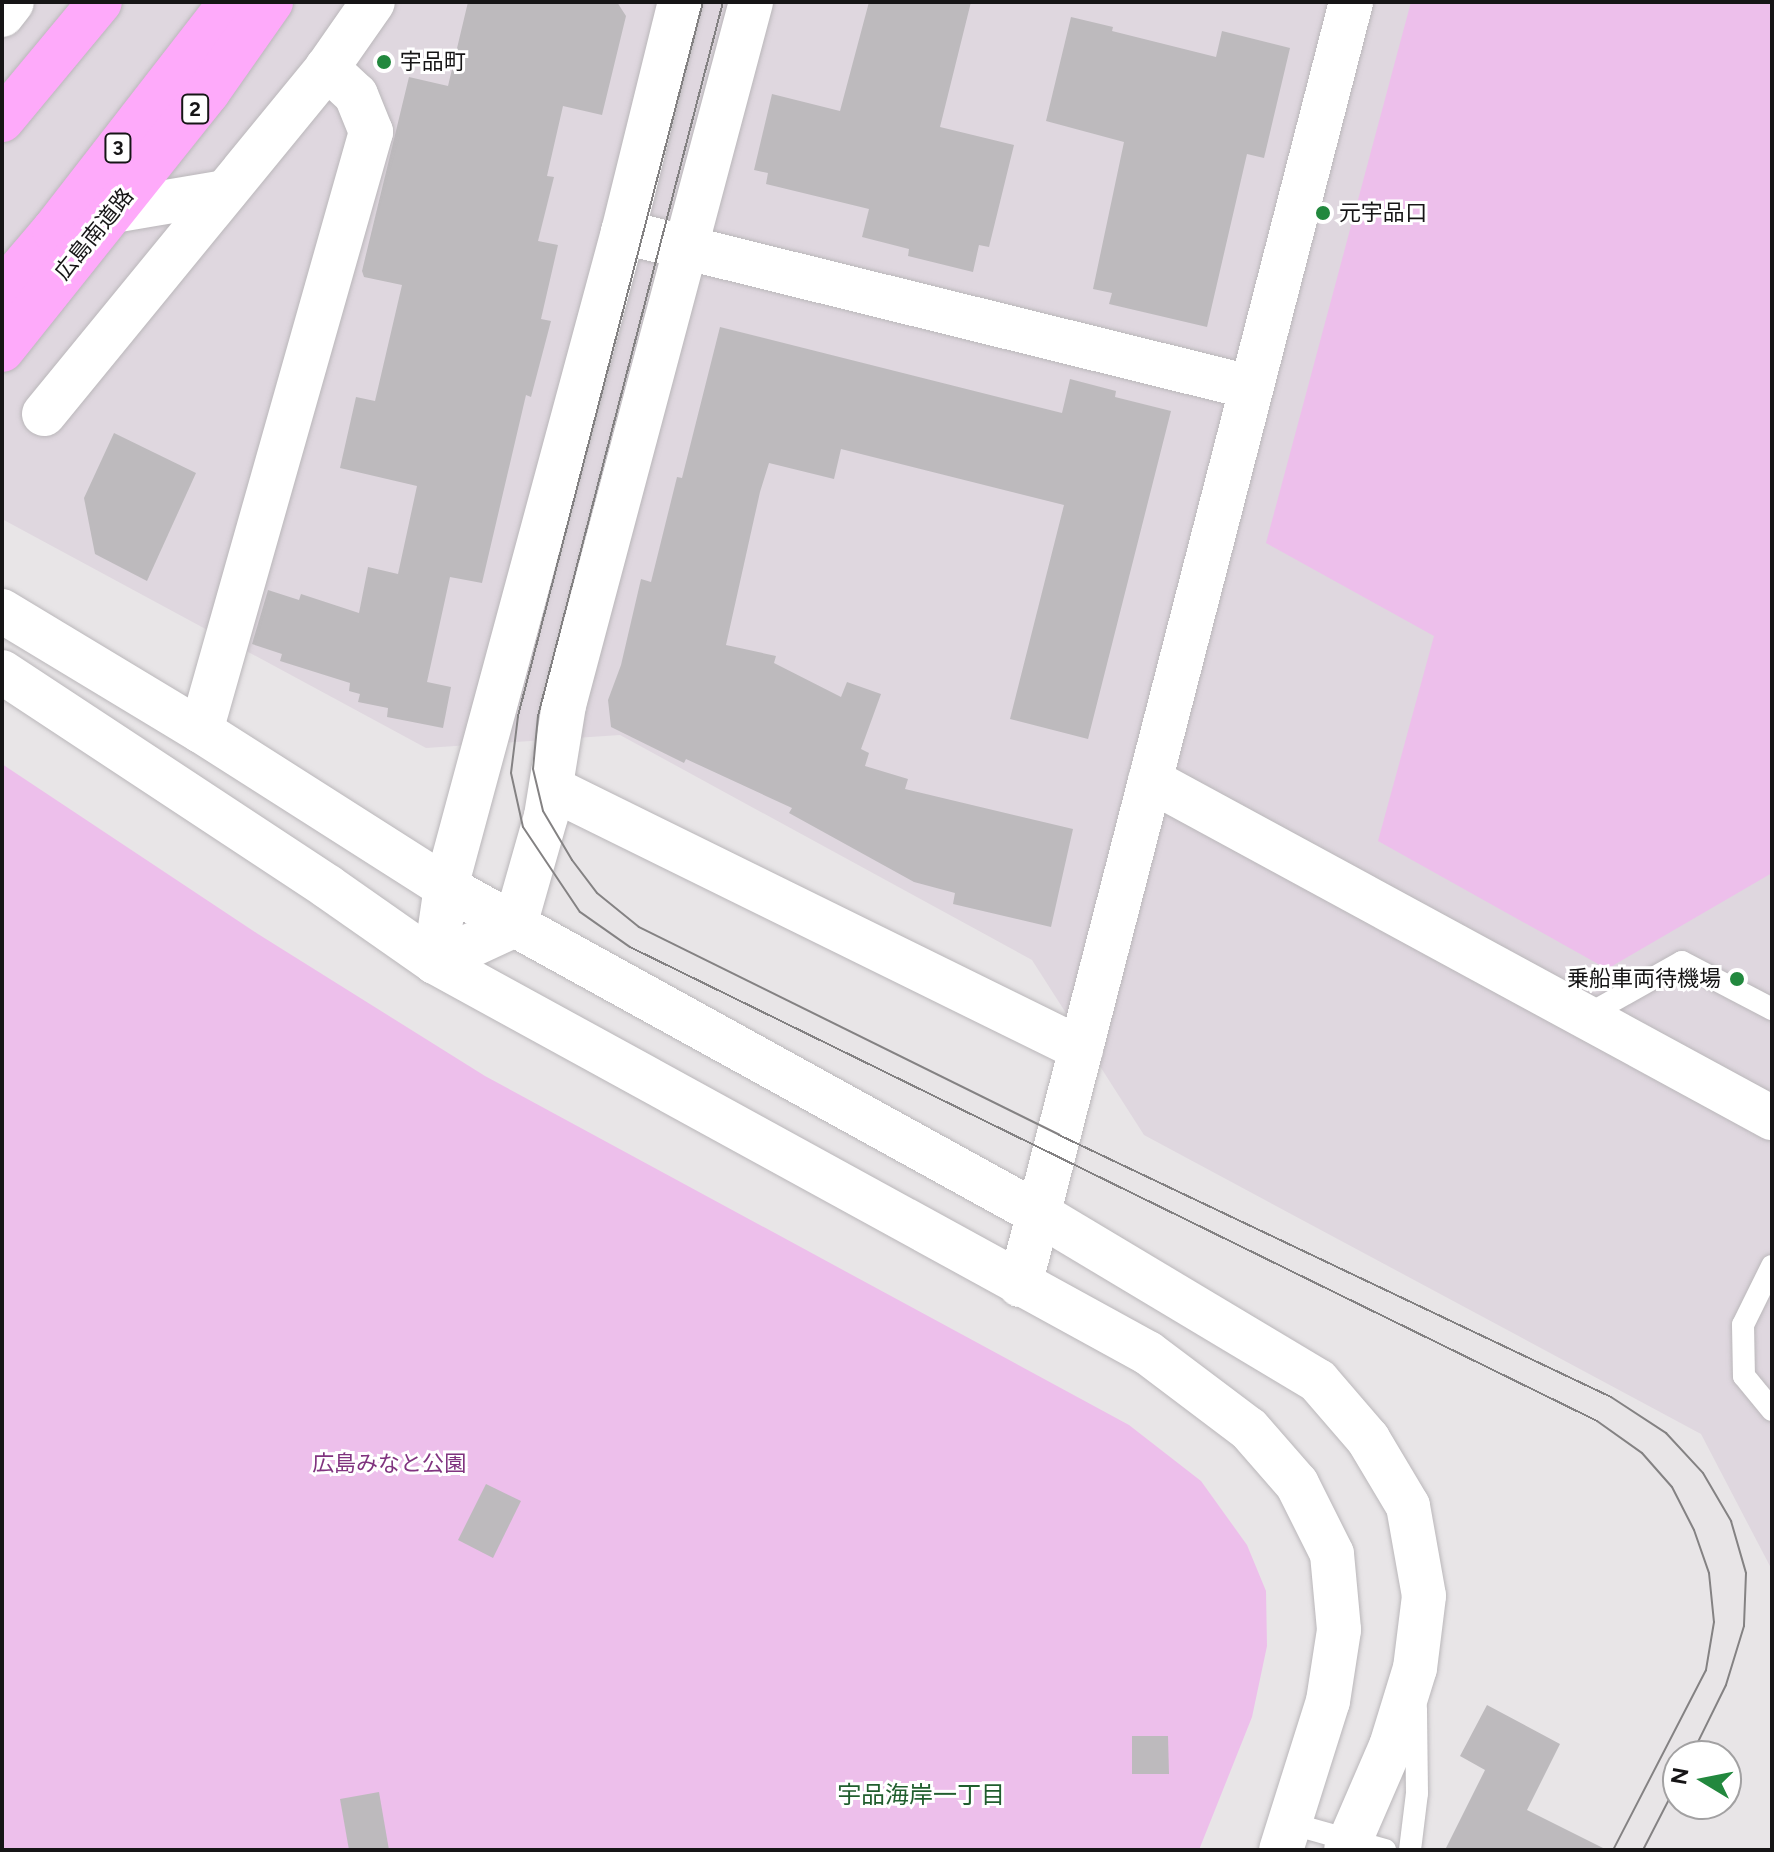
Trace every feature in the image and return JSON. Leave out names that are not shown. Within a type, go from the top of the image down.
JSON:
[{"type":"highway","points":[[2,120],[100,2]]},
{"type":"highway","name":"3","points":[[2,291],[54,230],[231,2]]},
{"type":"highway","name":"広島南道路","points":[[2,350],[208,92],[271,2]]},
{"type":"street","points":[[2,15],[12,2]]},
{"type":"street","points":[[44,414],[327,68],[373,2]]},
{"type":"street","points":[[435,962],[446,887],[623,232],[680,2]]},
{"type":"street","points":[[515,925],[551,788],[564,705],[689,246],[751,2]]},
{"type":"street","points":[[1020,1285],[1250,387],[1344,4]]},
{"type":"street","points":[[201,731],[371,132],[356,95],[327,68]]},
{"type":"street","points":[[113,211],[225,192]]},
{"type":"street","points":[[623,232],[1250,387]]},
{"type":"street","points":[[2,611],[201,731],[446,887],[1039,1214],[1318,1381],[1368,1439],[1408,1506],[1424,1596],[1415,1668],[1361,1846]]},
{"type":"street","points":[[2,672],[328,887],[435,962],[1148,1353],[1249,1429],[1297,1484],[1332,1554],[1339,1630],[1328,1701],[1285,1837]]},
{"type":"street","points":[[1150,780],[1772,1118]]},
{"type":"street","points":[[551,788],[1081,1049]]},
{"type":"street","points":[[435,962],[515,925]]},
{"type":"lane","points":[[1583,1018],[1682,962],[1772,1009]]},
{"type":"lane","points":[[1772,1266],[1743,1325],[1744,1376],[1772,1410]]},
{"type":"lane","points":[[1410,1850],[1417,1793],[1415,1668]]},
{"type":"lane","points":[[1285,1837],[1361,1846]]},
{"type":"shaded area","points":[[2,2],[1772,2],[1772,1570],[1701,1434],[1144,1135],[1032,960],[620,735],[426,748],[2,519]]},
{"type":"green space","points":[[1411,2],[1772,2],[1772,873],[1607,969],[1378,841],[1434,636],[1266,543]]},
{"type":"green space","name":"広島みなと公園","points":[[2,764],[258,934],[485,1076],[1129,1425],[1201,1481],[1247,1545],[1266,1591],[1267,1646],[1252,1717],[1199,1850],[2,1850]]},
{"type":"building","points":[[468,2],[617,2],[626,16],[602,115],[563,106],[547,176],[554,177],[538,241],[558,245],[541,319],[551,321],[531,397],[526,395],[482,583],[450,577],[427,682],[451,687],[443,728],[387,717],[388,708],[358,702],[360,694],[349,691],[350,683],[280,661],[282,654],[252,644],[268,590],[299,600],[301,594],[359,613],[368,567],[398,574],[417,486],[340,468],[356,397],[375,401],[402,285],[364,277],[362,271],[409,77],[448,86]]},
{"type":"building","points":[[869,2],[971,2],[940,127],[1014,145],[989,247],[979,245],[973,272],[908,256],[909,249],[862,237],[869,209],[766,184],[768,173],[754,170],[772,94],[840,111]]},
{"type":"building","points":[[1071,17],[1113,27],[1112,31],[1216,57],[1222,31],[1290,48],[1264,158],[1247,154],[1207,327],[1109,304],[1112,293],[1093,289],[1124,142],[1046,121]]},
{"type":"building","points":[[720,327],[1062,413],[1070,379],[1116,391],[1115,397],[1171,411],[1088,739],[1010,719],[1064,505],[841,449],[834,479],[769,463],[760,492],[726,645],[776,656],[774,663],[841,697],[847,682],[881,694],[861,749],[869,753],[865,766],[908,779],[905,789],[1073,829],[1051,927],[953,904],[955,893],[914,882],[789,813],[792,808],[686,759],[684,763],[611,727],[608,700],[621,665],[641,579],[651,582],[677,477],[682,478]]},
{"type":"building","points":[[114,433],[196,473],[147,581],[95,554],[84,498]]},
{"type":"building","points":[[486,1484],[521,1501],[493,1558],[458,1540]]},
{"type":"building","points":[[1487,1705],[1560,1744],[1527,1810],[1607,1850],[1445,1850],[1485,1770],[1460,1756]]},
{"type":"building","points":[[1132,1736],[1168,1736],[1169,1774],[1132,1774]]},
{"type":"building","points":[[379,1792],[389,1850],[349,1850],[340,1799]]},
{"type":"tram line","points":[[703,2],[518,716],[511,773],[523,827],[580,912],[630,947],[1597,1421],[1642,1453],[1672,1487],[1694,1530],[1709,1573],[1714,1622],[1706,1670],[1613,1850]]},
{"type":"tram line","points":[[723,2],[538,716],[533,769],[543,811],[572,860],[597,893],[639,927],[1059,1135],[1611,1397],[1666,1433],[1703,1473],[1731,1521],[1746,1573],[1744,1626],[1726,1685],[1699,1740]]},
{"type":"tram line","points":[[1643,1850],[1662,1813]]},
{"type":"place","name":"宇品町","points":[[384,62]]},
{"type":"place","name":"元宇品口","points":[[1323,213]]},
{"type":"place","name":"乗船車両待機場","points":[[1737,979]]},
{"type":"district","name":"宇品海岸一丁目","points":[[921,1795]]}]
